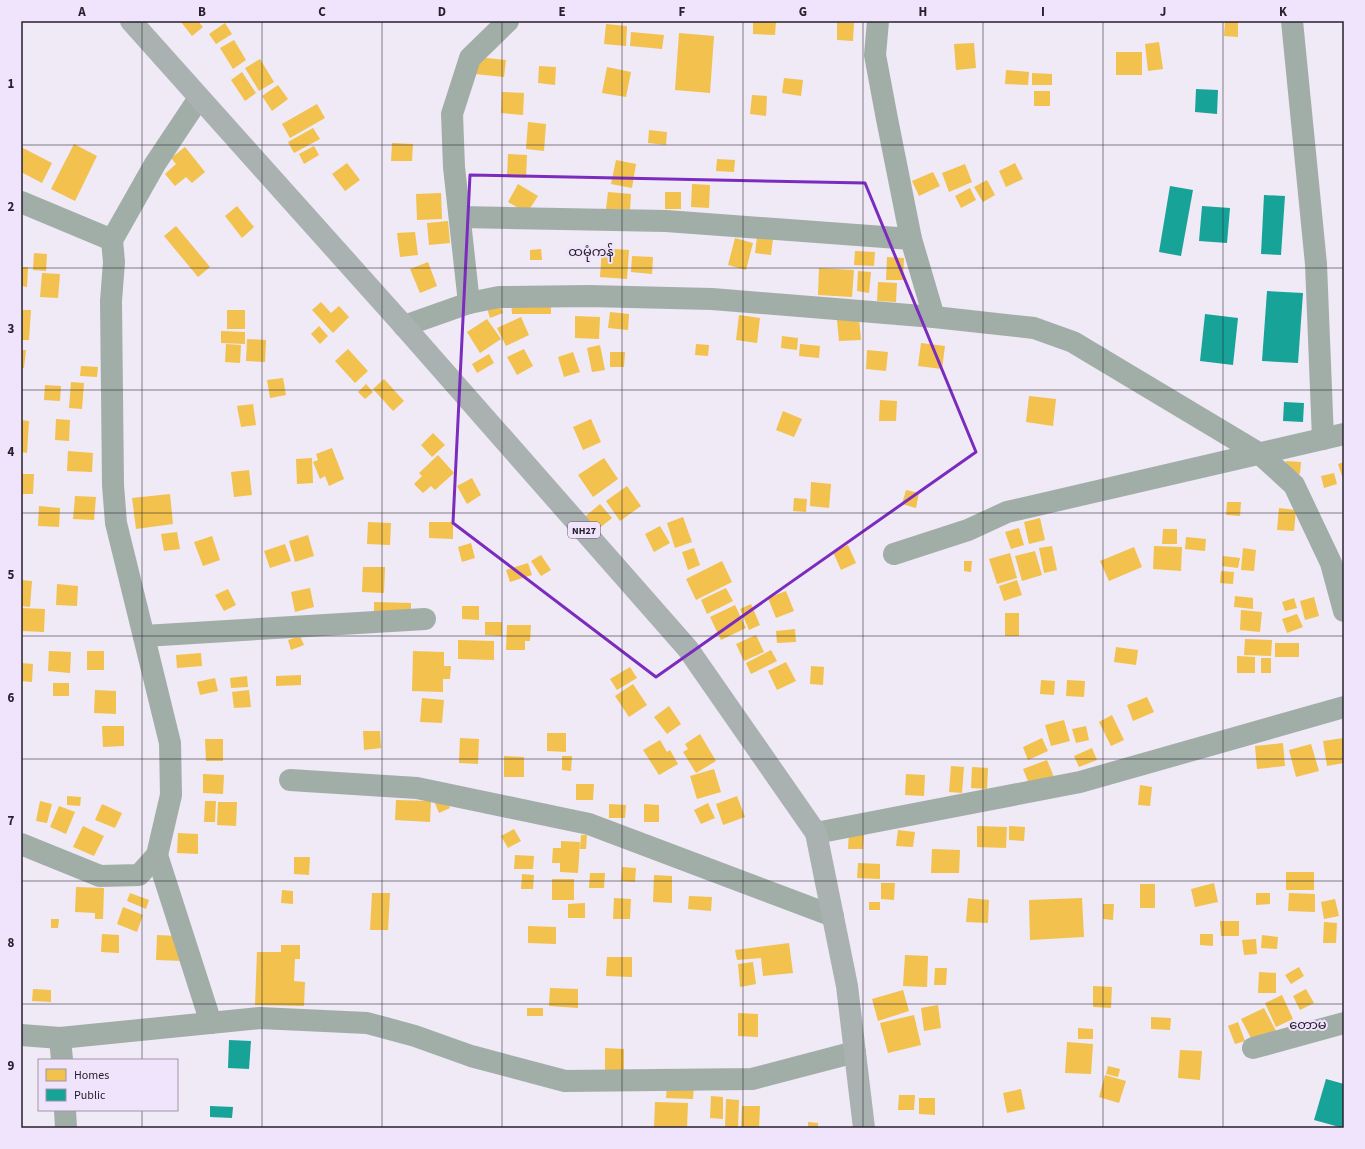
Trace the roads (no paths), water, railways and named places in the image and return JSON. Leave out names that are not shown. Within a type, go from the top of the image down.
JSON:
[{"type":"highway","name":"NH27","points":[[131,21],[404,326],[688,649],[816,833],[847,986],[864,1128]]},
{"type":"street","points":[[469,303],[454,167],[452,114],[470,58],[508,21]]},
{"type":"street","points":[[878,21],[875,55],[911,239],[934,318]]},
{"type":"street","points":[[894,554],[968,530],[1007,512],[1334,437],[1292,21]]},
{"type":"street","points":[[21,844],[100,876],[138,875],[157,855],[171,795],[170,743],[116,523],[113,485],[111,301],[114,262],[112,240],[155,164],[199,98]]},
{"type":"street","points":[[21,202],[112,240]]},
{"type":"street","points":[[460,217],[666,221],[911,239]]},
{"type":"street","points":[[404,326],[469,303],[499,297],[589,296],[712,298],[1034,328],[1072,342],[1260,454],[1294,485],[1331,563],[1344,611]]},
{"type":"street","points":[[144,636],[425,619]]},
{"type":"street","points":[[816,833],[1080,782],[1344,707]]},
{"type":"street","points":[[290,780],[417,788],[589,824],[833,916]]},
{"type":"street","points":[[157,855],[211,1023]]},
{"type":"street","points":[[21,1035],[60,1038],[260,1018],[367,1023],[415,1036],[471,1056],[565,1081],[752,1079],[855,1052]]},
{"type":"street","points":[[1253,1048],[1344,1023]]},
{"type":"street","points":[[60,1038],[62,1059]]},
{"type":"street","points":[[65,1111],[66,1128]]},
{"type":"district","name":"ထမုံကန်","points":[[591,251]]},
{"type":"district","name":"တောမ","points":[[1308,1024]]}]
